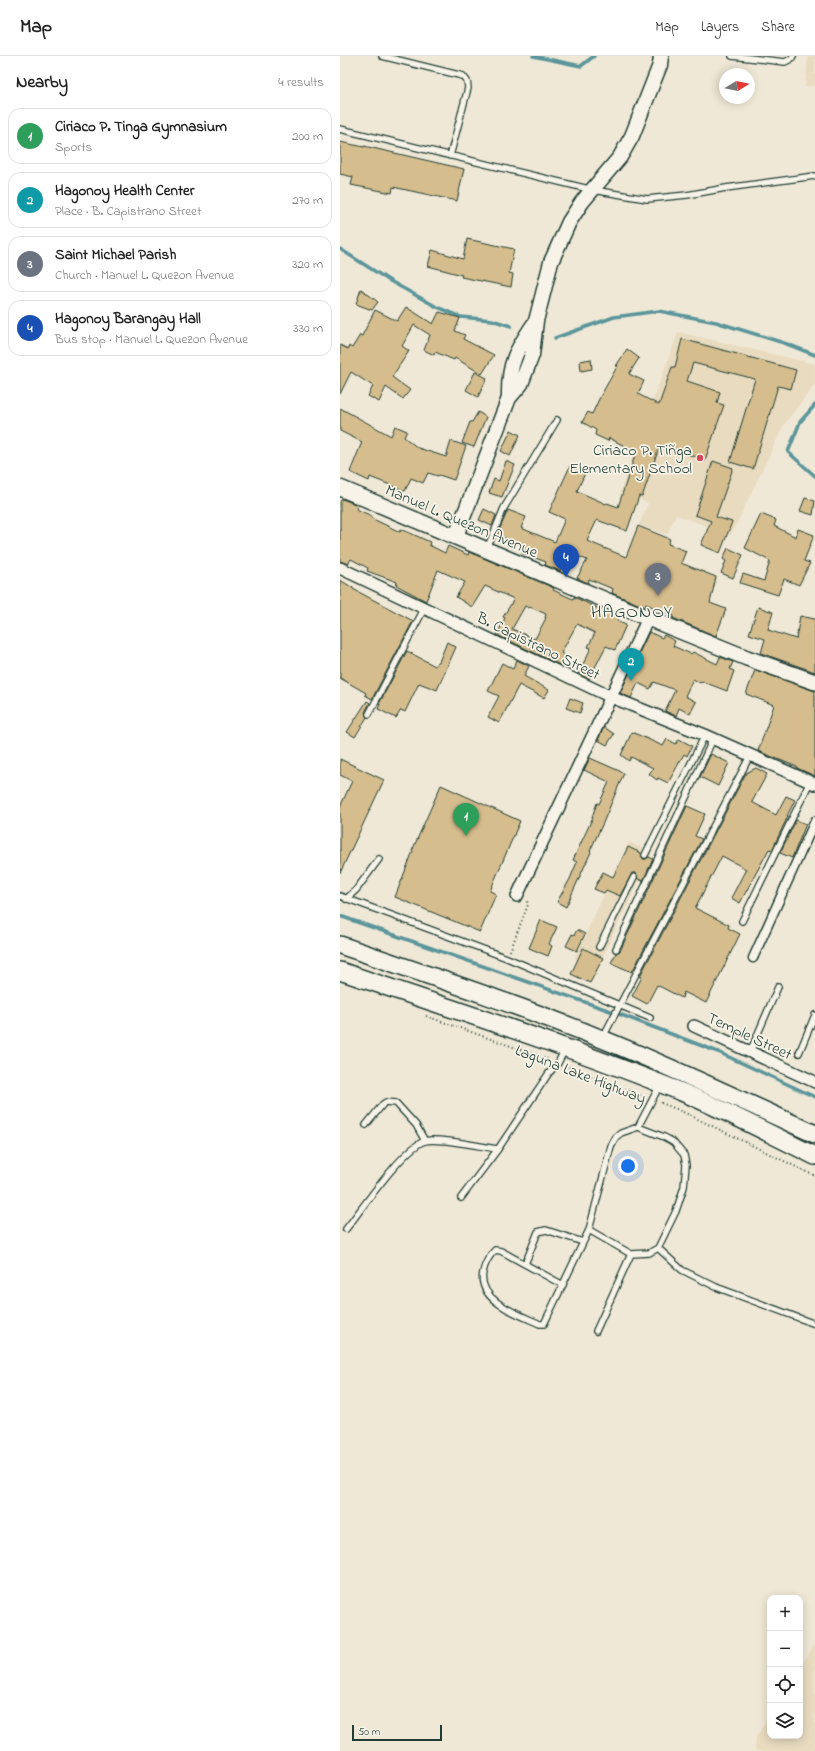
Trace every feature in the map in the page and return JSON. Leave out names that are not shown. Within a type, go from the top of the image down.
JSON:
[{"type":"main road","name":"Manuel L. Quezon Avenue","points":[[340,488],[648,618],[747,658],[815,682]]},
{"type":"main road","points":[[340,946],[487,995],[602,1039],[693,1078],[815,1134]]},
{"type":"main road","name":"Laguna Lake Highway","points":[[340,971],[562,1056],[661,1084],[686,1094],[815,1156]]},
{"type":"street","points":[[456,536],[509,398],[509,378],[512,363],[518,348],[536,321],[554,255],[569,222],[582,202],[620,157],[632,136],[660,65],[661,56]]},
{"type":"street","name":"B. Capistrano Street","points":[[340,568],[611,697],[709,737],[812,783]]},
{"type":"street","points":[[517,896],[648,618]]},
{"type":"street","points":[[753,958],[815,821]]},
{"type":"street","name":"Temple Street","points":[[694,1026],[815,1082]]},
{"type":"lane","points":[[382,56],[464,76],[466,78],[468,88],[450,156]]},
{"type":"lane","points":[[732,56],[785,62],[793,56]]},
{"type":"lane","points":[[340,129],[593,190],[647,199],[687,195],[815,176]]},
{"type":"lane","points":[[487,549],[504,508],[557,420]]},
{"type":"lane","points":[[369,714],[424,608]]},
{"type":"lane","points":[[645,855],[709,737]]},
{"type":"lane","points":[[616,949],[709,737]]},
{"type":"lane","points":[[602,1039],[750,756]]},
{"type":"lane","points":[[742,921],[812,783]]},
{"type":"lane","points":[[343,897],[356,890],[379,859]]},
{"type":"lane","points":[[599,947],[634,877]]},
{"type":"lane","points":[[343,897],[507,958],[650,1018]]},
{"type":"lane","points":[[750,1052],[778,987]]},
{"type":"lane","points":[[799,1053],[815,1015]]},
{"type":"lane","points":[[462,1198],[498,1149],[562,1056]]},
{"type":"lane","points":[[638,1127],[651,1099],[661,1084]]},
{"type":"lane","points":[[366,1125],[383,1104],[386,1102],[396,1103],[416,1125],[425,1141]]},
{"type":"lane","points":[[563,1285],[501,1251],[495,1250],[490,1254],[484,1268],[482,1278],[484,1288],[490,1297],[515,1312],[540,1324],[544,1324],[563,1285],[589,1230],[611,1146],[616,1137],[621,1132],[638,1127],[656,1133],[672,1142],[684,1155],[686,1165],[684,1187],[676,1211],[658,1248],[649,1253],[631,1254],[589,1230]]},
{"type":"lane","points":[[346,1229],[409,1151],[425,1141],[444,1141],[498,1149]]},
{"type":"lane","points":[[525,1264],[538,1232],[540,1231],[546,1230],[583,1242]]},
{"type":"lane","points":[[658,1248],[682,1270],[696,1277],[723,1289],[815,1324]]},
{"type":"lane","points":[[596,1331],[631,1254]]},
{"type":"path","points":[[507,958],[528,905],[526,901],[517,896]]},
{"type":"path","name":"Laguna Lake Highway","points":[[423,1015],[562,1056],[651,1099],[679,1110],[815,1176]]},
{"type":"shaded area","points":[[808,56],[815,56],[815,86],[805,87]]},
{"type":"shaded area","name":"Ciriaco P. Tiñga Elementary School","points":[[678,332],[815,364],[815,385],[785,423],[731,535],[676,515],[667,535],[639,525],[648,503],[620,492]]},
{"type":"shaded area","points":[[629,842],[652,853],[597,969],[574,958]]},
{"type":"shaded area","points":[[815,1644],[815,1751],[755,1751],[756,1737],[767,1720],[767,1739],[803,1739],[803,1663]]},
{"type":"building","points":[[340,142],[464,169],[457,201],[393,187],[392,193],[351,185],[353,177],[340,174]]},
{"type":"building","points":[[467,239],[514,249],[509,273],[513,274],[511,287],[461,277],[462,275],[428,266],[432,250],[463,259]]},
{"type":"building","points":[[361,289],[378,302],[372,310],[356,304]]},
{"type":"building","points":[[406,307],[433,324],[439,312],[460,318],[455,331],[465,335],[463,339],[494,355],[482,374],[455,358],[454,360],[435,352],[434,355],[424,350],[430,335],[414,325],[402,346],[409,351],[392,377],[410,390],[403,399],[386,387],[379,402],[368,396],[373,386],[351,372],[340,394],[340,345],[348,349],[349,346],[352,348],[360,335],[362,336],[375,310],[397,321]]},
{"type":"building","points":[[682,339],[796,370],[791,389],[778,386],[753,469],[730,462],[755,379],[693,363],[687,381],[720,392],[717,403],[724,405],[705,460],[660,445],[642,497],[639,496],[627,531],[597,520],[587,541],[626,557],[638,526],[670,539],[668,544],[686,551],[681,563],[716,577],[710,603],[726,609],[716,636],[673,618],[674,616],[646,604],[645,607],[612,593],[613,589],[589,579],[588,583],[577,578],[587,560],[568,552],[560,571],[545,565],[546,562],[522,553],[524,546],[497,535],[508,510],[526,517],[521,528],[555,542],[565,519],[549,512],[571,464],[586,471],[577,491],[606,504],[607,503],[618,507],[636,452],[609,438],[608,441],[595,435],[596,430],[582,422],[588,412],[592,414],[618,365],[616,366],[627,349],[639,358],[629,374],[644,381],[638,394],[659,405],[672,367],[675,367]]},
{"type":"building","points":[[591,359],[592,369],[581,371],[580,361]]},
{"type":"building","points":[[475,372],[487,378],[478,397],[466,390]]},
{"type":"building","points":[[340,408],[391,436],[395,426],[407,431],[404,437],[418,448],[446,457],[451,441],[466,446],[454,480],[428,473],[423,483],[411,478],[405,491],[370,477],[369,481],[350,472],[362,442],[340,431]]},
{"type":"building","points":[[478,412],[486,417],[474,447],[462,443],[470,422],[472,422]]},
{"type":"building","points":[[511,430],[520,435],[510,456],[501,451]]},
{"type":"building","points":[[506,461],[515,465],[502,497],[489,493],[494,479],[499,481]]},
{"type":"building","points":[[713,461],[733,468],[716,517],[732,522],[720,553],[701,545],[711,521],[695,515]]},
{"type":"building","points":[[805,498],[815,501],[813,515],[800,511]]},
{"type":"building","points":[[342,499],[358,505],[356,509],[372,516],[371,518],[400,532],[401,529],[430,542],[429,545],[445,553],[448,546],[468,555],[469,552],[554,588],[553,590],[573,599],[574,597],[604,611],[605,610],[620,616],[617,621],[626,625],[615,650],[606,646],[589,679],[578,674],[591,648],[588,647],[595,633],[577,624],[561,653],[564,655],[560,665],[497,635],[505,618],[503,617],[514,599],[485,586],[472,607],[456,597],[465,582],[438,570],[426,601],[396,585],[397,582],[367,571],[368,568],[351,559],[348,564],[340,561],[340,502]],"holes":[[[525,606],[530,607],[546,614],[546,618],[535,639],[512,629]]]},
{"type":"building","points":[[484,509],[496,515],[492,526],[479,520]]},
{"type":"building","points":[[761,514],[776,520],[774,526],[796,537],[798,529],[814,535],[804,561],[810,563],[799,585],[784,579],[778,595],[740,583],[743,574],[764,581],[770,561],[745,548]]},
{"type":"building","points":[[728,548],[743,555],[733,578],[721,573],[726,561],[723,559]]},
{"type":"building","points":[[340,580],[353,589],[413,621],[372,699],[365,695],[366,693],[340,678]]},
{"type":"building","points":[[758,607],[773,612],[768,630],[796,639],[800,616],[815,619],[815,672],[761,653],[765,639],[749,634]]},
{"type":"building","points":[[649,632],[662,638],[664,635],[675,641],[673,646],[691,654],[693,652],[717,664],[720,657],[733,662],[730,669],[734,671],[727,691],[701,681],[700,683],[693,679],[685,696],[696,702],[690,714],[679,708],[676,716],[665,711],[675,690],[654,682],[650,689],[638,683],[631,698],[620,693]]},
{"type":"building","points":[[447,642],[456,647],[437,690],[419,683],[405,712],[401,710],[396,718],[378,709],[379,704],[407,651],[435,666],[437,662],[439,662]]},
{"type":"building","points":[[517,660],[529,666],[524,676],[549,690],[544,698],[519,685],[499,723],[488,717],[499,696],[488,691],[502,663],[513,669]]},
{"type":"building","points":[[755,670],[815,691],[815,776],[758,751],[774,705],[746,694]]},
{"type":"building","points":[[570,698],[583,703],[580,713],[566,708]]},
{"type":"building","points":[[367,701],[370,703],[365,712],[367,717],[355,737],[347,732]]},
{"type":"building","points":[[604,727],[614,734],[607,745],[598,740]]},
{"type":"building","points":[[632,732],[663,746],[667,739],[676,744],[679,739],[692,746],[687,756],[684,754],[668,783],[658,778],[657,780],[649,774],[653,768],[631,757],[629,761],[621,755]]},
{"type":"building","points":[[711,754],[729,763],[718,786],[700,777]]},
{"type":"building","points":[[590,758],[624,773],[566,907],[557,902],[570,879],[577,862],[573,860],[593,817],[597,803],[599,804],[609,782],[584,770]]},
{"type":"building","points":[[340,759],[384,780],[340,873],[340,807],[352,781],[340,775]]},
{"type":"building","points":[[756,768],[767,774],[752,802],[776,815],[786,796],[795,800],[772,850],[769,849],[740,903],[731,898],[746,869],[722,856],[695,908],[729,925],[728,928],[740,934],[706,1003],[684,992],[682,998],[657,985],[647,1004],[632,996],[642,977],[640,976],[746,773]]},
{"type":"building","points":[[441,785],[520,821],[490,891],[496,894],[480,932],[395,897],[412,851]]},
{"type":"building","points":[[687,806],[705,814],[695,836],[702,839],[632,972],[611,963],[616,953],[620,951]]},
{"type":"building","points":[[796,820],[806,824],[792,858],[780,853]]},
{"type":"building","points":[[628,847],[641,853],[643,859],[649,857],[653,859],[643,881],[638,879],[636,873],[632,873],[620,896],[606,890],[604,893],[594,889],[603,872],[613,877]]},
{"type":"building","points":[[541,920],[557,927],[549,944],[552,946],[548,956],[529,948]]},
{"type":"building","points":[[577,930],[585,934],[577,951],[566,946],[572,934],[574,935]]},
{"type":"building","points":[[583,948],[603,958],[590,983],[571,974]]},
{"type":"waterway","points":[[533,56],[581,66],[594,56]]},
{"type":"waterway","points":[[340,249],[390,281],[437,307],[461,317],[492,320],[511,326]]},
{"type":"waterway","points":[[555,338],[614,317],[659,311],[716,322],[787,344],[815,355]]},
{"type":"waterway","points":[[815,405],[800,422],[788,452],[815,476]]},
{"type":"waterway","points":[[340,916],[619,1014],[718,1052],[815,1097]]},
{"type":"place","name":"Ciriaco P. Tiñga Elementary School","points":[[700,458]]},
{"type":"place","name":"Hagonoy Barangay Hall","points":[[566,577]]},
{"type":"place","name":"Saint Michael Parish","points":[[658,596]]},
{"type":"place","name":"Hagonoy Health Center","points":[[631,681]]},
{"type":"place","name":"Ciriaco P. Tinga Gymnasium","points":[[466,836]]},
{"type":"district","name":"HAGONOY","points":[[632,611]]}]
